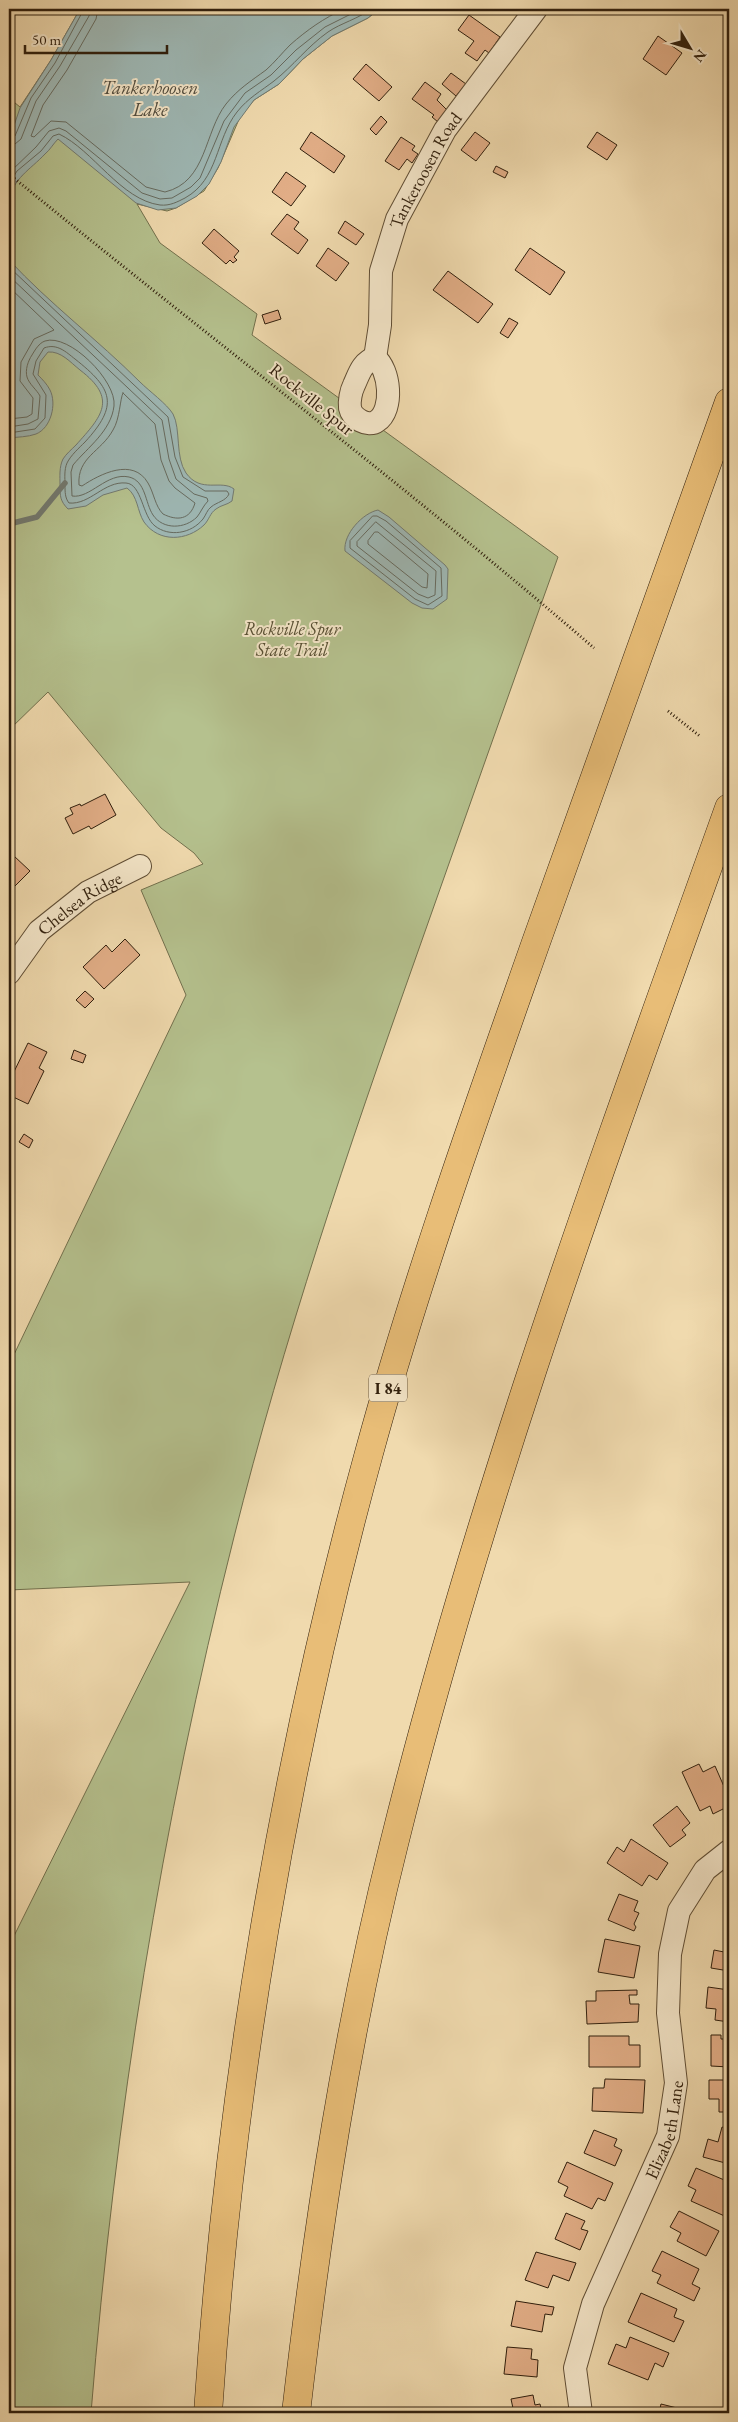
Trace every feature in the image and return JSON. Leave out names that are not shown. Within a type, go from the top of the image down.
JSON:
[{"type":"highway","name":"I 84","points":[[208,2413],[229,2188],[260,1966],[303,1727],[350,1525],[393,1369],[452,1181],[729,402]]},
{"type":"highway","points":[[296,2413],[318,2245],[346,2064],[370,1947],[424,1726],[495,1484],[544,1331],[729,808]]},
{"type":"street","name":"Tankeroosen Road","points":[[375,358],[380,325],[381,271],[397,219],[445,130],[536,9]]},
{"type":"street","name":"Chelsea Ridge","points":[[9,973],[39,931],[88,892],[140,866]]},
{"type":"street","name":"Elizabeth Lane","points":[[581,2413],[575,2368],[593,2304],[668,2136],[676,2083],[668,2013],[670,1954],[679,1912],[705,1870],[729,1851]]},
{"type":"path","name":"Rockville Spur","points":[[9,174],[304,409],[531,593],[594,648]]},
{"type":"path","points":[[668,710],[701,737]]},
{"type":"green space","name":"Rockville Spur State Trail","points":[[80,9],[379,9],[368,18],[332,36],[303,59],[279,84],[254,100],[240,117],[218,168],[204,191],[176,208],[167,211],[137,204],[160,243],[257,314],[252,335],[558,557],[341,1173],[295,1318],[234,1537],[184,1754],[144,1972],[113,2192],[91,2413],[9,2413],[9,1946],[190,1582],[9,1590],[9,1365],[186,995],[141,890],[203,864],[194,853],[161,828],[48,692],[9,730],[9,98],[20,107],[51,60]]},
{"type":"water","name":"Tankerhoosen Lake","points":[[80,9],[379,9],[368,18],[332,36],[303,59],[279,84],[254,100],[234,127],[221,162],[209,184],[197,196],[176,208],[158,210],[136,203],[58,139],[18,180],[9,201],[9,140],[20,108],[51,60]]},
{"type":"water","points":[[9,260],[41,292],[108,351],[170,410],[177,427],[180,459],[186,473],[198,483],[204,485],[223,485],[234,489],[232,501],[214,511],[204,525],[182,537],[157,534],[144,522],[131,491],[127,488],[103,495],[86,506],[68,509],[65,506],[60,492],[60,472],[63,459],[99,416],[102,408],[102,399],[99,390],[92,380],[57,353],[48,352],[40,362],[38,375],[49,388],[53,402],[53,408],[46,427],[33,435],[9,438]]},
{"type":"water","points":[[378,510],[389,517],[448,569],[447,599],[433,609],[422,608],[412,603],[345,551],[347,538],[355,525],[366,515]]},
{"type":"building","points":[[469,15],[500,37],[489,53],[485,50],[477,61],[465,53],[474,41],[458,30]]},
{"type":"building","points":[[658,36],[682,53],[666,75],[643,59]]},
{"type":"building","points":[[366,64],[392,87],[379,101],[353,79]]},
{"type":"building","points":[[451,73],[466,84],[456,96],[442,84]]},
{"type":"building","points":[[425,82],[441,94],[437,100],[447,110],[438,122],[432,117],[434,115],[412,99]]},
{"type":"building","points":[[381,116],[387,122],[376,135],[370,129]]},
{"type":"building","points":[[311,132],[345,156],[334,173],[300,149]]},
{"type":"building","points":[[475,132],[490,143],[476,161],[461,150]]},
{"type":"building","points":[[597,132],[617,145],[607,160],[587,147]]},
{"type":"building","points":[[401,137],[415,146],[412,150],[418,154],[412,163],[407,159],[399,170],[385,161]]},
{"type":"building","points":[[496,166],[508,172],[505,178],[493,172]]},
{"type":"building","points":[[286,172],[306,186],[291,206],[272,192]]},
{"type":"building","points":[[287,214],[299,222],[294,229],[308,240],[298,254],[271,234]]},
{"type":"building","points":[[345,221],[364,234],[356,245],[338,233]]},
{"type":"building","points":[[214,229],[239,251],[234,257],[237,260],[233,263],[230,260],[226,264],[202,243]]},
{"type":"building","points":[[328,248],[349,263],[336,281],[316,266]]},
{"type":"building","points":[[530,248],[565,272],[550,295],[515,270]]},
{"type":"building","points":[[448,271],[493,304],[478,323],[433,290]]},
{"type":"building","points":[[278,310],[281,319],[265,324],[262,315]]},
{"type":"building","points":[[509,318],[518,323],[508,338],[500,333]]},
{"type":"building","points":[[105,794],[116,815],[91,829],[89,826],[73,834],[65,818],[73,814],[70,808],[80,804],[81,806]]},
{"type":"building","points":[[14,856],[30,871],[15,886],[13,884],[9,888],[9,861]]},
{"type":"building","points":[[125,939],[140,955],[104,989],[83,967],[106,945],[112,952]]},
{"type":"building","points":[[85,991],[94,999],[85,1008],[76,1000]]},
{"type":"building","points":[[28,1043],[47,1052],[39,1068],[44,1071],[28,1104],[9,1095],[11,1085],[9,1082]]},
{"type":"building","points":[[74,1050],[86,1055],[83,1063],[71,1059]]},
{"type":"building","points":[[24,1134],[33,1140],[29,1148],[19,1142]]},
{"type":"building","points":[[699,1764],[703,1772],[715,1766],[729,1798],[729,1806],[713,1814],[710,1806],[700,1811],[682,1772]]},
{"type":"building","points":[[677,1806],[690,1823],[682,1830],[686,1835],[670,1847],[653,1825]]},
{"type":"building","points":[[631,1839],[668,1863],[657,1880],[649,1875],[642,1886],[607,1863],[617,1847],[624,1852]]},
{"type":"building","points":[[619,1894],[638,1901],[634,1911],[639,1913],[634,1924],[636,1927],[634,1931],[608,1920]]},
{"type":"building","points":[[605,1939],[640,1946],[634,1978],[598,1972]]},
{"type":"building","points":[[725,1942],[729,1943],[729,1971],[711,1968],[714,1950],[724,1952]]},
{"type":"building","points":[[708,1987],[729,1990],[729,2022],[715,2020],[716,2009],[706,2008]]},
{"type":"building","points":[[637,1990],[637,1995],[629,1995],[630,2004],[639,2004],[638,2022],[587,2024],[586,2001],[596,2001],[596,1991]]},
{"type":"building","points":[[711,2035],[721,2035],[721,2039],[729,2039],[729,2067],[711,2066]]},
{"type":"building","points":[[589,2036],[629,2036],[629,2045],[640,2045],[640,2067],[589,2067]]},
{"type":"building","points":[[605,2079],[645,2080],[643,2113],[592,2111],[593,2088],[604,2088]]},
{"type":"building","points":[[709,2080],[729,2080],[729,2112],[719,2112],[719,2099],[709,2099]]},
{"type":"building","points":[[722,2127],[729,2129],[729,2164],[703,2157],[708,2139],[718,2142]]},
{"type":"building","points":[[594,2130],[617,2139],[614,2146],[622,2150],[615,2166],[584,2153]]},
{"type":"building","points":[[567,2162],[613,2183],[605,2201],[598,2198],[592,2209],[564,2196],[568,2187],[558,2182]]},
{"type":"building","points":[[696,2168],[729,2182],[729,2218],[691,2201],[696,2190],[688,2186]]},
{"type":"building","points":[[679,2211],[719,2231],[706,2256],[677,2241],[681,2233],[670,2227]]},
{"type":"building","points":[[566,2213],[585,2221],[581,2229],[588,2231],[580,2250],[555,2239]]},
{"type":"building","points":[[662,2251],[699,2269],[692,2284],[700,2288],[694,2301],[657,2283],[661,2275],[652,2271]]},
{"type":"building","points":[[536,2252],[576,2263],[569,2281],[553,2275],[548,2288],[525,2280]]},
{"type":"building","points":[[641,2293],[677,2309],[674,2317],[684,2321],[674,2342],[628,2322]]},
{"type":"building","points":[[516,2301],[554,2307],[552,2315],[545,2314],[542,2332],[511,2326]]},
{"type":"building","points":[[630,2337],[669,2353],[663,2367],[655,2363],[648,2380],[608,2364],[616,2344],[626,2348]]},
{"type":"building","points":[[507,2347],[532,2349],[531,2359],[538,2360],[537,2377],[504,2374]]},
{"type":"building","points":[[533,2395],[535,2405],[540,2404],[542,2413],[514,2413],[511,2399]]},
{"type":"building","points":[[661,2404],[685,2410],[684,2413],[659,2413]]},
{"type":"waterway","points":[[9,524],[37,517],[65,483]]}]
